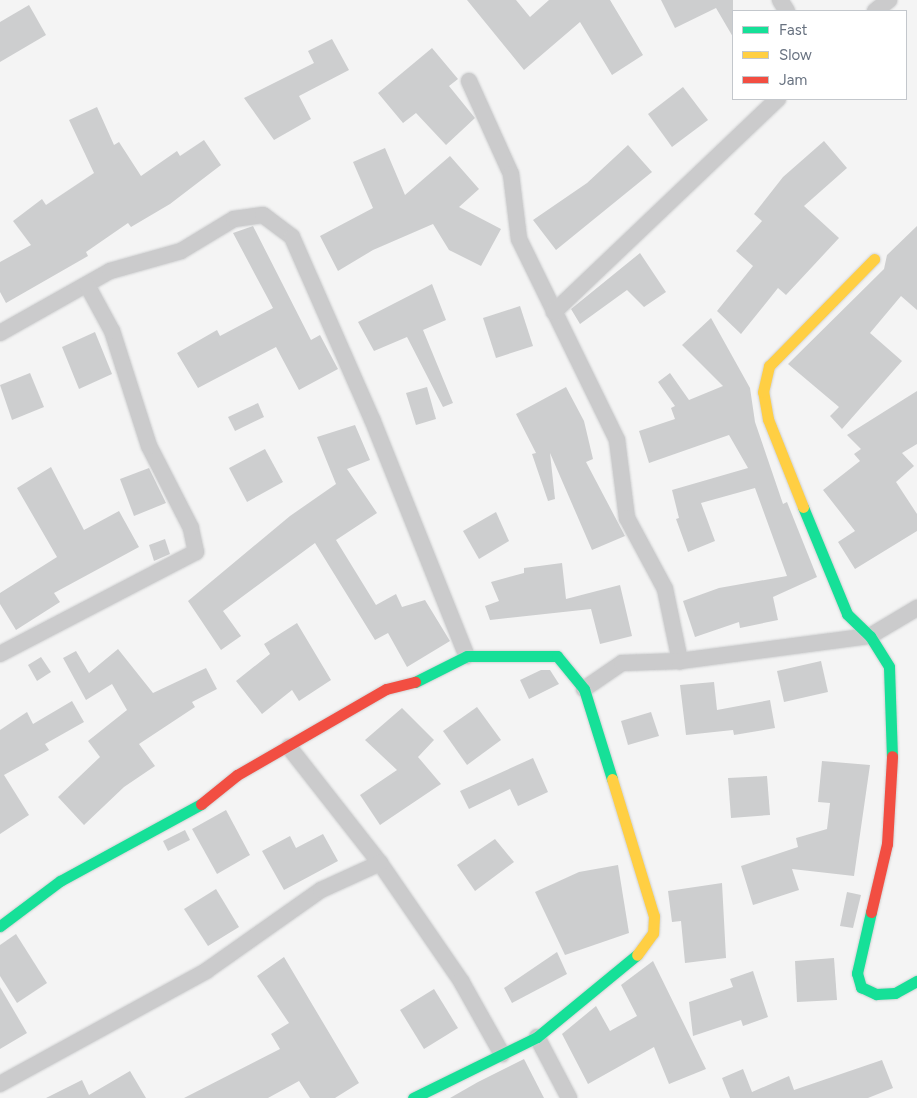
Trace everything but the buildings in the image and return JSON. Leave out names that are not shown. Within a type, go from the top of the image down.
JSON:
[{"type":"street","points":[[876,10],[889,0]]},
{"type":"street","points":[[469,81],[511,174],[519,239],[617,440],[627,518],[665,589],[680,661]]},
{"type":"street","points":[[554,312],[777,100]]},
{"type":"street","points":[[0,333],[110,271],[181,251],[234,218],[263,215],[292,237],[372,419],[467,656]]},
{"type":"street","points":[[874,259],[788,342],[769,366],[763,392],[768,419],[847,614],[870,636],[889,667],[894,718],[887,844],[857,973],[861,987],[876,994],[895,993],[917,981]]},
{"type":"street","points":[[0,654],[196,552],[191,528],[149,446],[112,332],[87,285]]},
{"type":"street","points":[[584,689],[622,664],[680,661],[870,636],[917,608]]},
{"type":"street","points":[[0,926],[60,881],[193,810],[237,775],[289,747],[386,689],[428,678],[467,656],[557,656],[584,689],[654,916],[653,933],[645,948],[537,1037],[413,1098]]},
{"type":"street","points":[[289,747],[380,863],[461,982],[502,1054]]},
{"type":"street","points":[[0,1084],[206,971],[321,890],[380,863]]},
{"type":"street","points":[[537,1037],[569,1098]]},
{"type":"traffic: fast","points":[[803,507],[847,614],[870,636],[889,667],[892,756]]},
{"type":"traffic: fast","points":[[415,682],[467,656],[557,656],[584,689],[612,779]]},
{"type":"traffic: fast","points":[[0,926],[60,881],[201,804]]},
{"type":"traffic: fast","points":[[871,912],[857,973],[861,987],[876,994],[895,993],[917,981]]},
{"type":"traffic: fast","points":[[413,1098],[537,1037],[637,955]]},
{"type":"traffic: slow","points":[[803,507],[768,419],[763,392],[769,366],[874,259]]},
{"type":"traffic: slow","points":[[612,779],[654,916],[653,933],[637,955]]},
{"type":"traffic: jam","points":[[201,804],[237,775],[386,689],[415,682]]},
{"type":"traffic: jam","points":[[871,912],[887,844],[892,756]]}]
